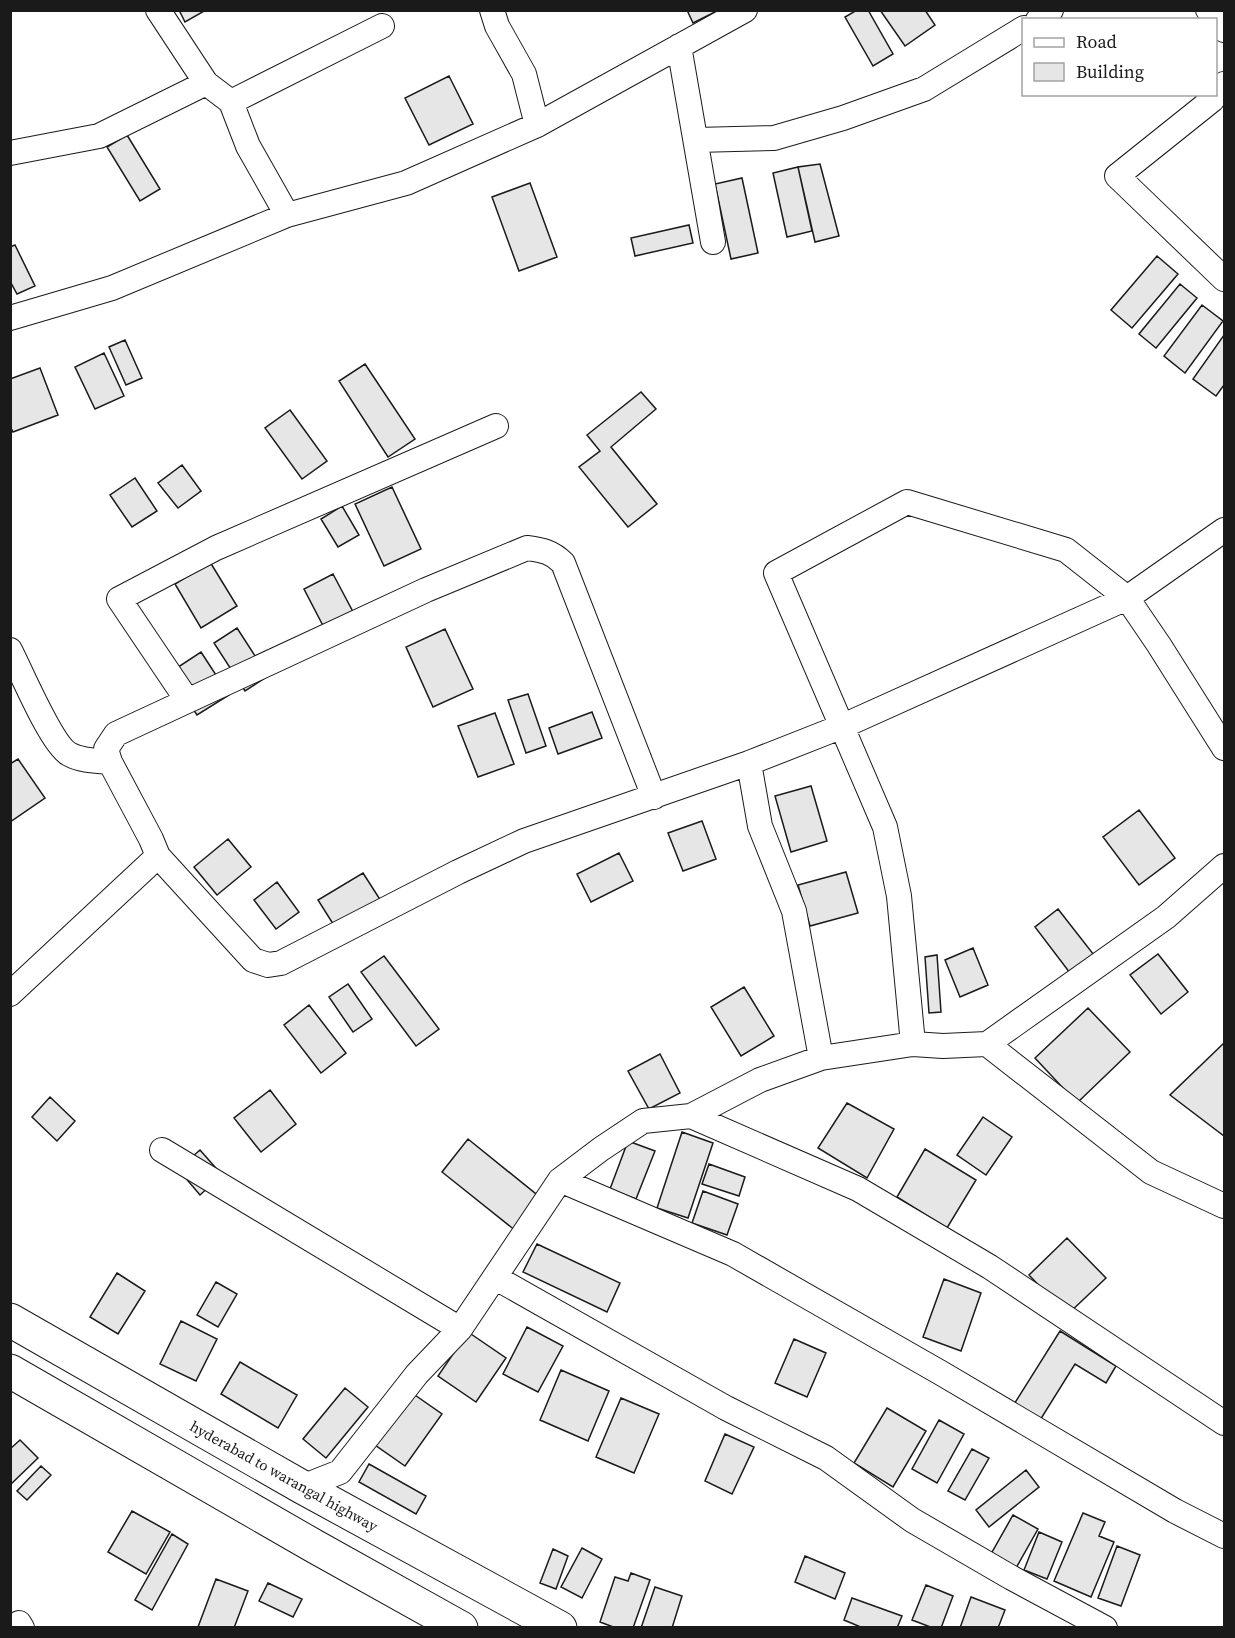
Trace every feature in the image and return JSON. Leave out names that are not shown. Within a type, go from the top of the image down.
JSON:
[{"type":"main road","name":"hyderabad to warangal highway","points":[[10,1320],[302,1487],[560,1628]]},
{"type":"main road","points":[[10,1371],[461,1628]]},
{"type":"street","points":[[158,10],[206,83],[231,102],[248,146],[286,215]]},
{"type":"street","points":[[492,10],[497,26],[524,74],[537,125]]},
{"type":"street","points":[[10,318],[112,288],[286,215],[406,183],[537,125],[745,10]]},
{"type":"street","points":[[231,102],[382,26]]},
{"type":"street","points":[[696,140],[774,138],[843,118],[924,89],[1022,29]]},
{"type":"street","points":[[679,46],[713,242]]},
{"type":"street","points":[[10,153],[99,136],[206,83]]},
{"type":"street","points":[[1215,96],[1117,176],[1224,279]]},
{"type":"street","points":[[186,700],[120,599],[216,548],[496,426]]},
{"type":"street","points":[[913,1044],[899,896],[885,826],[776,573],[907,501],[1066,550],[1127,598],[1224,748]]},
{"type":"street","points":[[654,797],[563,563],[555,555],[544,550],[527,548],[426,590],[186,700],[117,734],[106,749],[110,762],[158,856],[253,960],[268,965],[281,963],[458,872],[524,841],[654,797],[749,763],[843,726],[1127,598],[1224,530]]},
{"type":"street","points":[[10,650],[55,739],[67,754],[80,759],[110,762]]},
{"type":"street","points":[[749,763],[760,826],[794,911],[821,1058]]},
{"type":"street","points":[[10,994],[158,856]]},
{"type":"street","points":[[302,1487],[340,1472],[417,1374],[460,1329],[560,1180],[643,1121],[691,1116],[760,1080],[821,1058],[913,1044],[943,1046],[987,1044],[1166,917],[1222,874]]},
{"type":"street","points":[[987,1044],[1150,1172],[1224,1206]]},
{"type":"street","points":[[691,1116],[858,1189],[990,1267],[1224,1423]]},
{"type":"street","points":[[162,1150],[460,1329]]},
{"type":"street","points":[[560,1180],[732,1254],[931,1367],[1175,1511],[1224,1536]]},
{"type":"street","points":[[496,1278],[726,1408],[826,1458],[912,1520],[1012,1578],[1106,1628]]},
{"type":"building","points":[[179,10],[206,10],[185,22]]},
{"type":"building","points":[[687,10],[719,10],[693,23]]},
{"type":"building","points":[[857,10],[868,10],[893,54],[873,66],[845,17]]},
{"type":"building","points":[[880,10],[925,10],[935,25],[905,46]]},
{"type":"building","points":[[449,76],[473,124],[429,145],[405,98]]},
{"type":"building","points":[[127,135],[160,189],[140,201],[107,147]]},
{"type":"building","points":[[820,164],[839,236],[815,242],[798,167]]},
{"type":"building","points":[[798,167],[812,231],[787,237],[773,173]]},
{"type":"building","points":[[742,178],[758,253],[731,259],[715,184]]},
{"type":"building","points":[[530,183],[557,257],[519,271],[492,197]]},
{"type":"building","points":[[689,225],[693,243],[635,256],[631,238]]},
{"type":"building","points":[[15,245],[35,286],[17,294],[10,281],[10,247]]},
{"type":"building","points":[[1157,256],[1178,274],[1132,328],[1111,310]]},
{"type":"building","points":[[1180,284],[1197,298],[1156,348],[1139,334]]},
{"type":"building","points":[[1202,305],[1223,321],[1185,373],[1164,356]]},
{"type":"building","points":[[1224,335],[1224,385],[1216,396],[1193,379]]},
{"type":"building","points":[[125,340],[142,378],[126,385],[109,347]]},
{"type":"building","points":[[104,353],[124,396],[95,409],[75,367]]},
{"type":"building","points":[[365,364],[415,439],[388,457],[339,381]]},
{"type":"building","points":[[40,368],[58,415],[13,432],[10,426],[10,379]]},
{"type":"building","points":[[641,392],[656,409],[611,447],[657,504],[628,527],[579,467],[600,451],[587,435]]},
{"type":"building","points":[[290,410],[327,461],[302,479],[265,428]]},
{"type":"building","points":[[182,465],[201,491],[178,508],[158,483]]},
{"type":"building","points":[[135,478],[157,511],[132,527],[110,495]]},
{"type":"building","points":[[392,487],[421,549],[384,566],[355,504]]},
{"type":"building","points":[[342,506],[359,535],[338,547],[321,519]]},
{"type":"building","points":[[210,562],[237,606],[201,628],[175,584]]},
{"type":"building","points":[[333,574],[360,625],[331,641],[304,589]]},
{"type":"building","points":[[237,628],[268,676],[245,691],[214,643]]},
{"type":"building","points":[[445,629],[473,689],[433,707],[406,647]]},
{"type":"building","points":[[201,652],[229,695],[197,715],[169,673]]},
{"type":"building","points":[[528,694],[546,746],[526,753],[508,700]]},
{"type":"building","points":[[592,712],[602,738],[558,754],[549,728]]},
{"type":"building","points":[[495,713],[514,764],[478,777],[458,726]]},
{"type":"building","points":[[18,759],[45,798],[10,822],[10,764]]},
{"type":"building","points":[[811,786],[827,841],[791,852],[775,796]]},
{"type":"building","points":[[1139,810],[1175,858],[1139,885],[1103,837]]},
{"type":"building","points":[[702,821],[716,859],[683,871],[668,833]]},
{"type":"building","points":[[228,839],[251,867],[217,895],[194,867]]},
{"type":"building","points":[[619,853],[633,881],[591,902],[577,874]]},
{"type":"building","points":[[846,872],[858,913],[810,926],[798,885]]},
{"type":"building","points":[[363,873],[381,901],[335,927],[318,900]]},
{"type":"building","points":[[277,882],[299,912],[276,929],[254,900]]},
{"type":"building","points":[[1058,909],[1094,955],[1070,973],[1035,927]]},
{"type":"building","points":[[973,948],[988,985],[960,997],[945,960]]},
{"type":"building","points":[[1158,954],[1188,992],[1161,1014],[1130,975]]},
{"type":"building","points":[[937,955],[941,1012],[929,1013],[925,957]]},
{"type":"building","points":[[384,956],[439,1029],[416,1046],[361,972]]},
{"type":"building","points":[[348,984],[372,1019],[353,1032],[329,997]]},
{"type":"building","points":[[744,987],[774,1036],[741,1056],[711,1007]]},
{"type":"building","points":[[309,1005],[346,1053],[321,1073],[284,1025]]},
{"type":"building","points":[[1088,1008],[1130,1052],[1077,1103],[1035,1058]]},
{"type":"building","points":[[1224,1043],[1224,1136],[1170,1095]]},
{"type":"building","points":[[660,1054],[680,1093],[649,1109],[628,1071]]},
{"type":"building","points":[[270,1090],[296,1124],[261,1152],[234,1118]]},
{"type":"building","points":[[50,1097],[75,1121],[57,1141],[32,1117]]},
{"type":"building","points":[[847,1103],[894,1129],[867,1178],[818,1148]]},
{"type":"building","points":[[983,1117],[1012,1137],[986,1175],[957,1155]]},
{"type":"building","points":[[682,1132],[713,1143],[688,1218],[657,1208]]},
{"type":"building","points":[[468,1139],[541,1198],[516,1231],[442,1172]]},
{"type":"building","points":[[628,1141],[655,1151],[636,1199],[610,1189]]},
{"type":"building","points":[[925,1149],[976,1180],[947,1228],[897,1197]]},
{"type":"building","points":[[200,1150],[222,1175],[200,1195],[178,1169]]},
{"type":"building","points":[[709,1164],[745,1177],[739,1196],[702,1184]]},
{"type":"building","points":[[703,1191],[738,1204],[727,1235],[692,1223]]},
{"type":"building","points":[[1067,1238],[1106,1278],[1067,1315],[1029,1275]]},
{"type":"building","points":[[537,1244],[620,1283],[607,1312],[523,1272]]},
{"type":"building","points":[[117,1273],[145,1291],[118,1334],[90,1317]]},
{"type":"building","points":[[944,1279],[981,1293],[961,1351],[923,1337]]},
{"type":"building","points":[[216,1282],[237,1294],[218,1327],[197,1315]]},
{"type":"building","points":[[181,1321],[217,1339],[196,1381],[160,1364]]},
{"type":"building","points":[[527,1327],[563,1346],[538,1392],[503,1374]]},
{"type":"building","points":[[1060,1331],[1116,1366],[1106,1383],[1075,1364],[1037,1425],[1011,1409]]},
{"type":"building","points":[[468,1332],[506,1358],[476,1402],[438,1376]]},
{"type":"building","points":[[794,1339],[826,1353],[807,1397],[775,1383]]},
{"type":"building","points":[[240,1362],[297,1395],[278,1428],[221,1394]]},
{"type":"building","points":[[561,1370],[609,1391],[588,1441],[540,1420]]},
{"type":"building","points":[[345,1388],[368,1407],[326,1458],[303,1439]]},
{"type":"building","points":[[412,1393],[442,1414],[405,1466],[375,1445]]},
{"type":"building","points":[[621,1398],[659,1414],[634,1473],[596,1457]]},
{"type":"building","points":[[887,1408],[926,1431],[893,1487],[854,1463]]},
{"type":"building","points":[[939,1420],[964,1434],[937,1483],[912,1469]]},
{"type":"building","points":[[725,1434],[754,1447],[732,1494],[705,1481]]},
{"type":"building","points":[[20,1440],[38,1458],[10,1485],[10,1449]]},
{"type":"building","points":[[972,1449],[989,1458],[965,1500],[948,1491]]},
{"type":"building","points":[[369,1464],[426,1496],[416,1514],[359,1482]]},
{"type":"building","points":[[41,1466],[51,1475],[27,1500],[17,1491]]},
{"type":"building","points":[[1026,1470],[1039,1487],[989,1527],[976,1510]]},
{"type":"building","points":[[132,1511],[170,1532],[146,1574],[108,1552]]},
{"type":"building","points":[[1083,1513],[1105,1522],[1099,1536],[1114,1542],[1091,1597],[1054,1581]]},
{"type":"building","points":[[1013,1515],[1038,1529],[1016,1568],[991,1554]]},
{"type":"building","points":[[1039,1532],[1062,1542],[1047,1579],[1024,1570]]},
{"type":"building","points":[[172,1534],[188,1544],[152,1610],[135,1600]]},
{"type":"building","points":[[1117,1546],[1140,1555],[1121,1606],[1098,1598]]},
{"type":"building","points":[[582,1548],[602,1559],[582,1598],[561,1587]]},
{"type":"building","points":[[553,1549],[568,1556],[556,1589],[540,1583]]},
{"type":"building","points":[[805,1556],[845,1573],[835,1599],[795,1582]]},
{"type":"building","points":[[631,1573],[650,1580],[633,1628],[616,1628],[600,1622],[615,1577],[628,1581]]},
{"type":"building","points":[[216,1579],[248,1591],[234,1628],[198,1627]]},
{"type":"building","points":[[268,1583],[302,1599],[293,1617],[259,1601]]},
{"type":"building","points":[[926,1585],[953,1596],[941,1628],[933,1628],[912,1620]]},
{"type":"building","points":[[655,1587],[682,1596],[672,1628],[641,1628]]},
{"type":"building","points":[[971,1597],[1005,1610],[998,1628],[960,1628]]},
{"type":"building","points":[[852,1598],[902,1616],[897,1628],[863,1628],[844,1620]]}]
